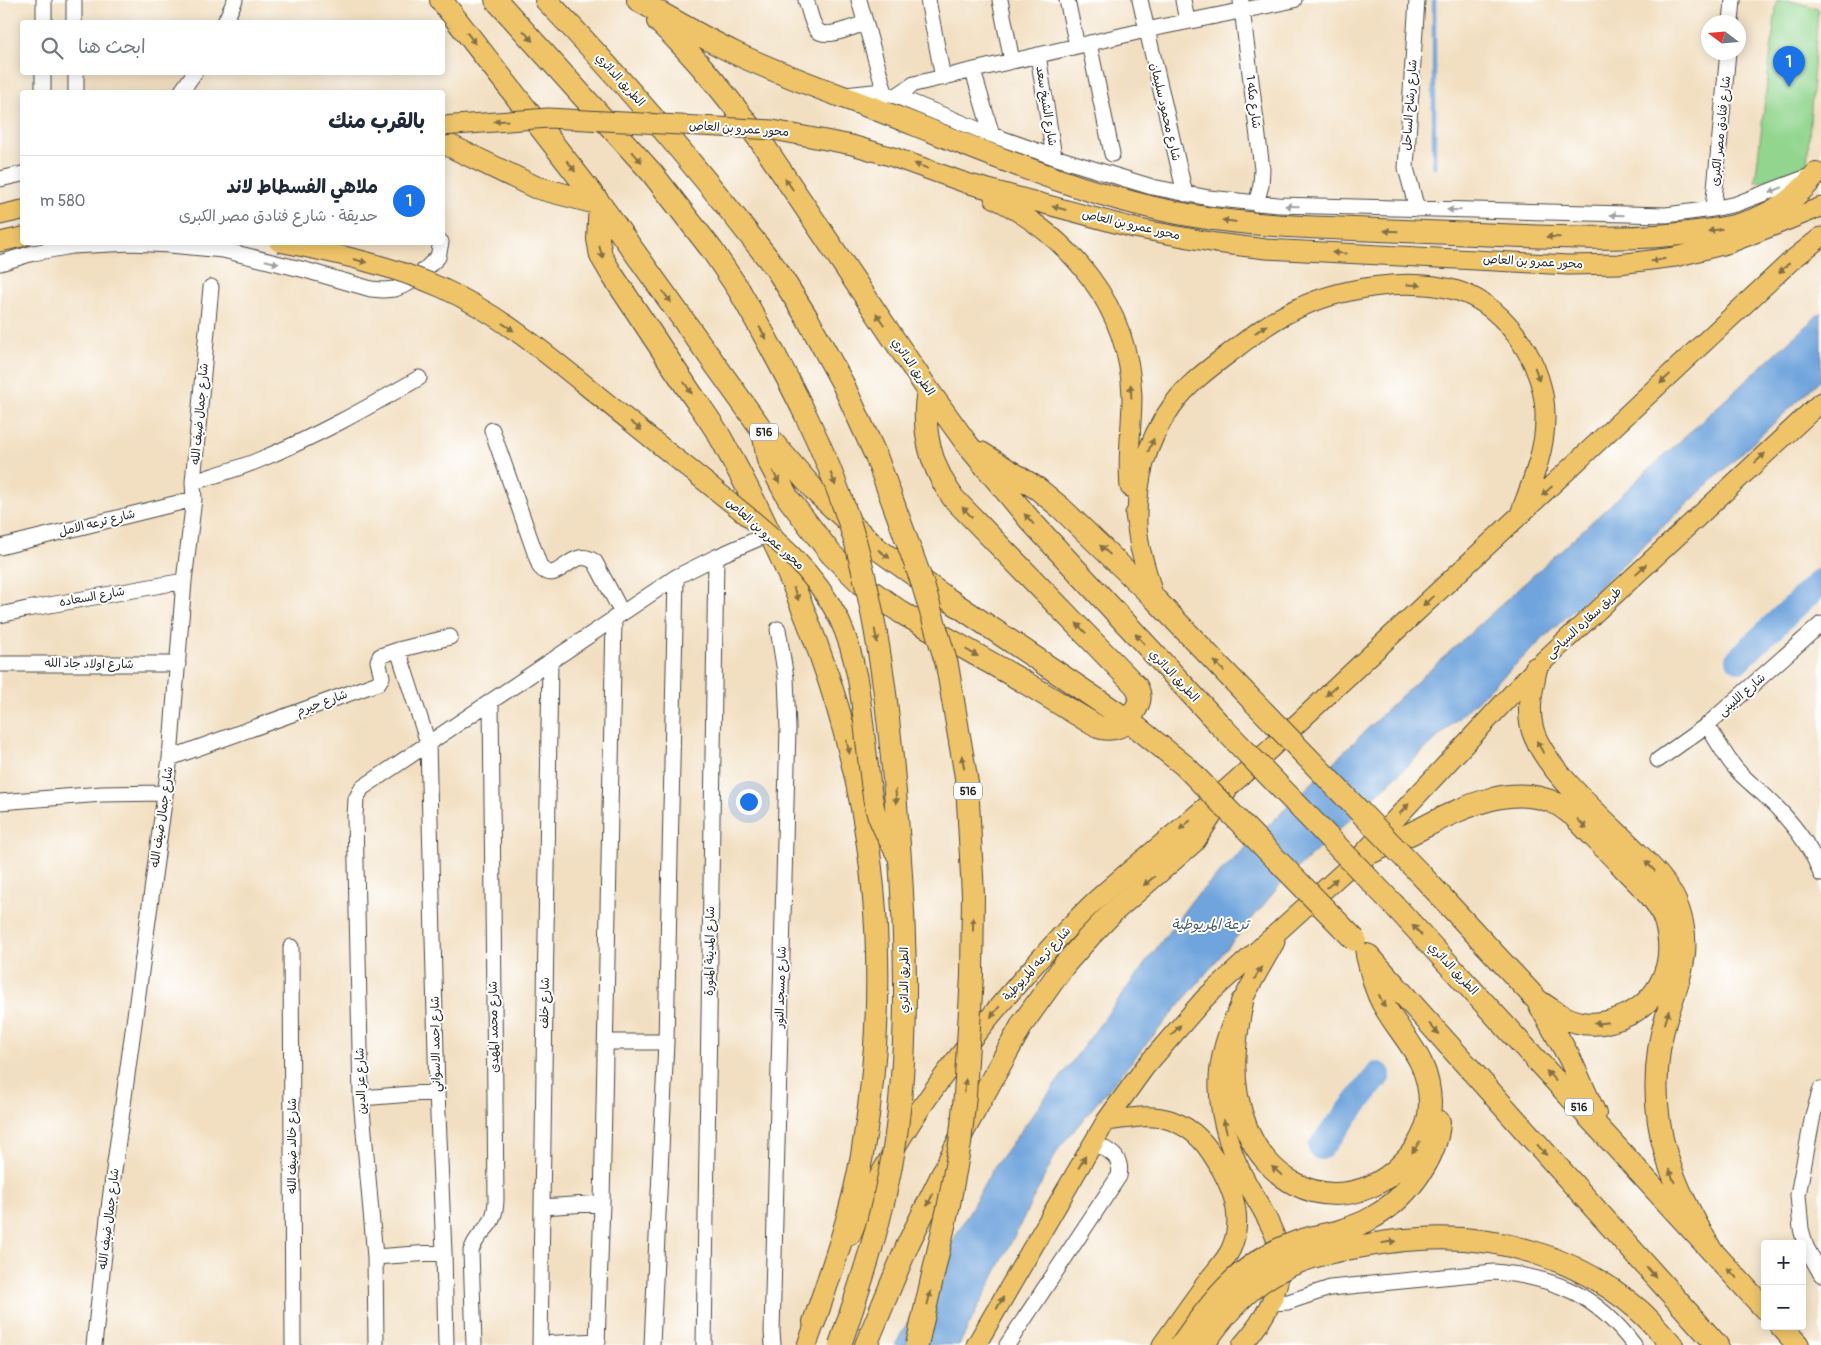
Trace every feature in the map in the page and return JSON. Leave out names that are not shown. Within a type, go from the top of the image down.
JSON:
[{"type":"highway","name":"516","points":[[441,0],[600,204],[763,430],[816,492],[879,550],[1129,721],[1184,766],[1361,948],[1717,1345]]},
{"type":"highway","name":"الطريق الدائري","points":[[496,0],[652,173],[712,250],[739,290],[803,408],[831,474],[855,542],[880,656],[892,750],[901,862],[904,935],[904,1053],[894,1148],[880,1218],[840,1345]]},
{"type":"highway","name":"الطريق الدائري","points":[[546,0],[646,108],[713,188],[777,270],[806,316],[842,382],[876,456],[922,582],[947,664],[967,783],[973,886],[970,1035],[960,1144],[949,1204],[917,1345]]},
{"type":"highway","points":[[638,0],[685,28],[737,54],[1020,166],[1126,201],[1192,216],[1258,225],[1582,238],[1646,238],[1739,225],[1768,214],[1794,196],[1819,173]]},
{"type":"highway","name":"الطريق الدائري","points":[[638,0],[689,52],[739,112],[762,143],[928,390],[967,444],[1029,519],[1221,726],[1394,905],[1761,1305]]},
{"type":"highway","points":[[445,143],[535,187],[600,204],[598,239],[601,256],[721,438],[771,533],[824,664],[845,733],[862,811],[872,873],[877,944],[876,1033],[872,1086],[862,1157],[846,1226],[814,1322]]},
{"type":"highway","points":[[763,430],[768,460],[788,498],[831,554],[864,586],[902,613],[1021,680],[1098,727],[1111,729],[1124,725],[1129,721],[1140,698],[1140,691],[954,499],[946,487],[932,461],[926,433],[925,412],[928,390]]},
{"type":"highway","points":[[967,444],[1049,498],[1154,598],[1253,701],[1423,877],[1537,1000],[1557,1014],[1578,1023],[1601,1024],[1624,1018],[1644,1005],[1659,987],[1668,965],[1670,942],[1665,919],[1653,898],[1573,815],[1558,804],[1542,798],[1508,796],[1488,799],[1442,818],[1359,858]]},
{"type":"highway","points":[[1536,668],[1530,702],[1530,716],[1537,742],[1544,754],[1575,791],[1656,871],[1675,899],[1682,921],[1685,950],[1679,984],[1667,1014],[1659,1048],[1655,1080],[1657,1113],[1666,1159],[1677,1187],[1711,1250]]},
{"type":"highway","points":[[866,1345],[908,1244],[964,1130],[1023,1023],[1065,964],[1108,918],[1193,842],[1225,792]]},
{"type":"highway","points":[[1203,1345],[1235,1304],[1267,1278],[1310,1258],[1339,1241],[1391,1205],[1430,1158],[1438,1135],[1439,1122],[1436,1100],[1418,1055],[1382,1002],[1361,948]]},
{"type":"highway","points":[[1537,1000],[1570,1060],[1603,1133]]},
{"type":"highway","points":[[1242,1002],[1234,1056],[1237,1096],[1244,1120],[1258,1150],[1272,1168],[1284,1177],[1310,1190],[1324,1194],[1354,1193],[1378,1183],[1399,1168],[1418,1146],[1425,1133],[1429,1118],[1428,1078]]},
{"type":"highway","points":[[1181,1345],[1216,1297],[1251,1266],[1288,1245],[1339,1241],[1397,1241],[1446,1238],[1494,1242],[1534,1252],[1568,1265],[1612,1290],[1637,1308],[1672,1345]]},
{"type":"highway","points":[[1785,1330],[1798,1345]]},
{"type":"main road","name":"محور عمرو بن العاص","points":[[445,126],[548,118],[773,130],[852,144],[966,183],[1100,220],[1216,243],[1266,249],[1585,265],[1647,261],[1702,251],[1730,243],[1821,207]]},
{"type":"main road","points":[[966,183],[1007,204],[1051,236],[1075,257],[1102,294],[1120,328],[1130,370],[1132,403],[1130,484],[1140,548],[1154,598]]},
{"type":"main road","points":[[0,215],[20,210]]},
{"type":"main road","points":[[0,242],[20,237]]},
{"type":"main road","points":[[1520,516],[1791,261],[1821,237]]},
{"type":"main road","name":"محور عمرو بن العاص","points":[[294,245],[328,252],[411,276],[443,289],[491,315],[538,349],[724,496],[801,564],[827,599],[838,618],[850,646],[858,683],[875,808],[884,832],[901,862]]},
{"type":"main road","points":[[1137,526],[1137,504],[1142,466],[1159,427],[1172,406],[1205,371],[1256,332],[1292,310],[1352,290],[1394,285],[1416,285],[1458,291],[1479,300],[1498,314],[1515,332],[1528,351],[1541,388],[1545,420],[1541,451],[1520,516]]},
{"type":"main road","name":"طريق سقاره السياحى","points":[[1359,858],[1536,668],[1821,402]]},
{"type":"main road","name":"شارع ترعه المريوطية","points":[[806,1345],[856,1223],[880,1174],[908,1128],[963,1052],[1027,974],[1096,901],[1225,792],[1366,658],[1520,516]]},
{"type":"main road","points":[[976,1345],[1093,1142],[1145,1067],[1205,998],[1359,858]]},
{"type":"main road","points":[[1242,1345],[1258,1326],[1272,1303],[1279,1273],[1277,1242],[1240,1170],[1232,1150],[1220,1104],[1219,1071],[1226,1039],[1242,1002],[1283,928]]},
{"type":"main road","points":[[1106,1121],[1148,1116],[1170,1120],[1192,1131],[1210,1148],[1228,1180],[1233,1194],[1236,1207],[1235,1235],[1224,1260],[1200,1290],[1162,1345]]},
{"type":"main road","points":[[1224,1260],[1240,1261],[1255,1268],[1266,1279],[1270,1287],[1272,1303]]},
{"type":"street","points":[[44,0],[44,20]]},
{"type":"street","points":[[74,0],[74,20]]},
{"type":"street","points":[[226,20],[235,0]]},
{"type":"street","points":[[806,0],[815,28],[821,33],[829,34],[865,23]]},
{"type":"street","points":[[859,0],[890,95]]},
{"type":"street","points":[[928,0],[943,78]]},
{"type":"street","points":[[1000,0],[1012,61]]},
{"type":"street","points":[[1068,0],[1083,44],[1112,154]]},
{"type":"street","name":"شارع محمود سليمان","points":[[1140,0],[1185,194]]},
{"type":"street","points":[[1183,0],[1187,21]]},
{"type":"street","points":[[890,95],[914,84],[1187,21],[1241,5],[1291,0]]},
{"type":"street","name":"شارع رشاح الساحل","points":[[1417,0],[1406,168],[1417,209]]},
{"type":"street","points":[[1732,15],[1733,0]]},
{"type":"street","name":"شارع مكه 1","points":[[1241,5],[1262,169],[1261,185],[1256,204]]},
{"type":"street","name":"شارع الشيخ سعد","points":[[1038,55],[1054,157]]},
{"type":"street","name":"شارع فنادق مصر الكبرى","points":[[1713,209],[1727,60]]},
{"type":"street","points":[[973,70],[992,135]]},
{"type":"street","points":[[43,75],[43,90]]},
{"type":"street","points":[[76,75],[76,90]]},
{"type":"street","points":[[182,90],[193,75]]},
{"type":"street","points":[[841,95],[873,92],[890,95],[992,135],[1120,178],[1185,194],[1256,204],[1643,216],[1682,214],[1713,209],[1758,197],[1819,173]]},
{"type":"street","points":[[0,179],[20,174]]},
{"type":"street","points":[[0,263],[33,253],[72,246],[92,245]]},
{"type":"street","points":[[170,245],[223,250],[305,270],[370,289],[383,290],[395,289],[417,278],[438,257],[440,245]]},
{"type":"street","name":"شارع جمال ضيف الله","points":[[94,1345],[110,1200],[170,758],[211,287]]},
{"type":"street","points":[[193,482],[257,461],[359,413],[419,378]]},
{"type":"street","points":[[492,430],[540,567],[547,573],[554,573],[575,558],[591,558],[595,562],[618,615],[604,1042],[598,1343],[540,1344]]},
{"type":"street","name":"شارع ترعه الامل","points":[[0,547],[194,499]]},
{"type":"street","name":"شارع عز الدين","points":[[376,1345],[375,1257],[361,1098],[356,800],[362,788],[676,577],[716,556],[771,533]]},
{"type":"street","name":"شارع المدينة المنورة","points":[[704,1345],[716,556]]},
{"type":"street","points":[[652,1345],[666,1042],[676,577]]},
{"type":"street","name":"شارع السعاده","points":[[0,615],[184,580]]},
{"type":"street","name":"شارع اللبينى","points":[[1658,760],[1707,725],[1821,624]]},
{"type":"street","name":"شارع مسجد النور","points":[[773,1345],[788,728],[786,678],[778,629]]},
{"type":"street","name":"شارع حيرم","points":[[170,758],[378,683],[382,677],[378,658],[382,655],[450,637]]},
{"type":"street","name":"شارع احمد الاسواني","points":[[398,650],[428,743],[446,1345]]},
{"type":"street","name":"شارع خلف","points":[[540,1344],[550,661]]},
{"type":"street","name":"شارع اولاد جاد الله","points":[[0,664],[178,664]]},
{"type":"street","name":"شارع محمد المهدى","points":[[474,1345],[471,1251],[475,1240],[492,1223],[496,1200],[490,701]]},
{"type":"street","points":[[1707,725],[1736,769],[1791,823],[1814,857],[1821,874]]},
{"type":"street","points":[[0,802],[102,794],[165,793]]},
{"type":"street","name":"شارع خالد ضيف الله","points":[[291,947],[293,1345]]},
{"type":"street","points":[[604,1042],[666,1042]]},
{"type":"street","points":[[1821,1088],[1813,1115],[1798,1195],[1798,1211],[1804,1238],[1814,1263],[1821,1274]]},
{"type":"street","points":[[361,1098],[437,1092]]},
{"type":"street","points":[[1007,1345],[1119,1176],[1121,1168],[1118,1160],[1112,1153],[1093,1142]]},
{"type":"street","points":[[542,1207],[602,1203]]},
{"type":"street","points":[[375,1257],[444,1252]]},
{"type":"street","points":[[1272,1303],[1288,1302],[1330,1288],[1494,1272],[1540,1279],[1580,1296],[1612,1318],[1634,1345]]},
{"type":"green space","points":[[1777,0],[1787,0],[1818,8],[1807,166],[1755,183]]},
{"type":"water","name":"ترعة المريوطية","points":[[1821,312],[1821,379],[1281,884],[1059,1148],[959,1345],[895,1345],[994,1167],[1193,899],[1397,700]]},
{"type":"waterway","points":[[1434,0],[1434,167]]},
{"type":"waterway","points":[[1739,659],[1821,581]]},
{"type":"waterway","points":[[1321,1147],[1378,1075]]},
{"type":"place","name":"ملاهي الفسطاط لاند","points":[[1789,87]]}]
